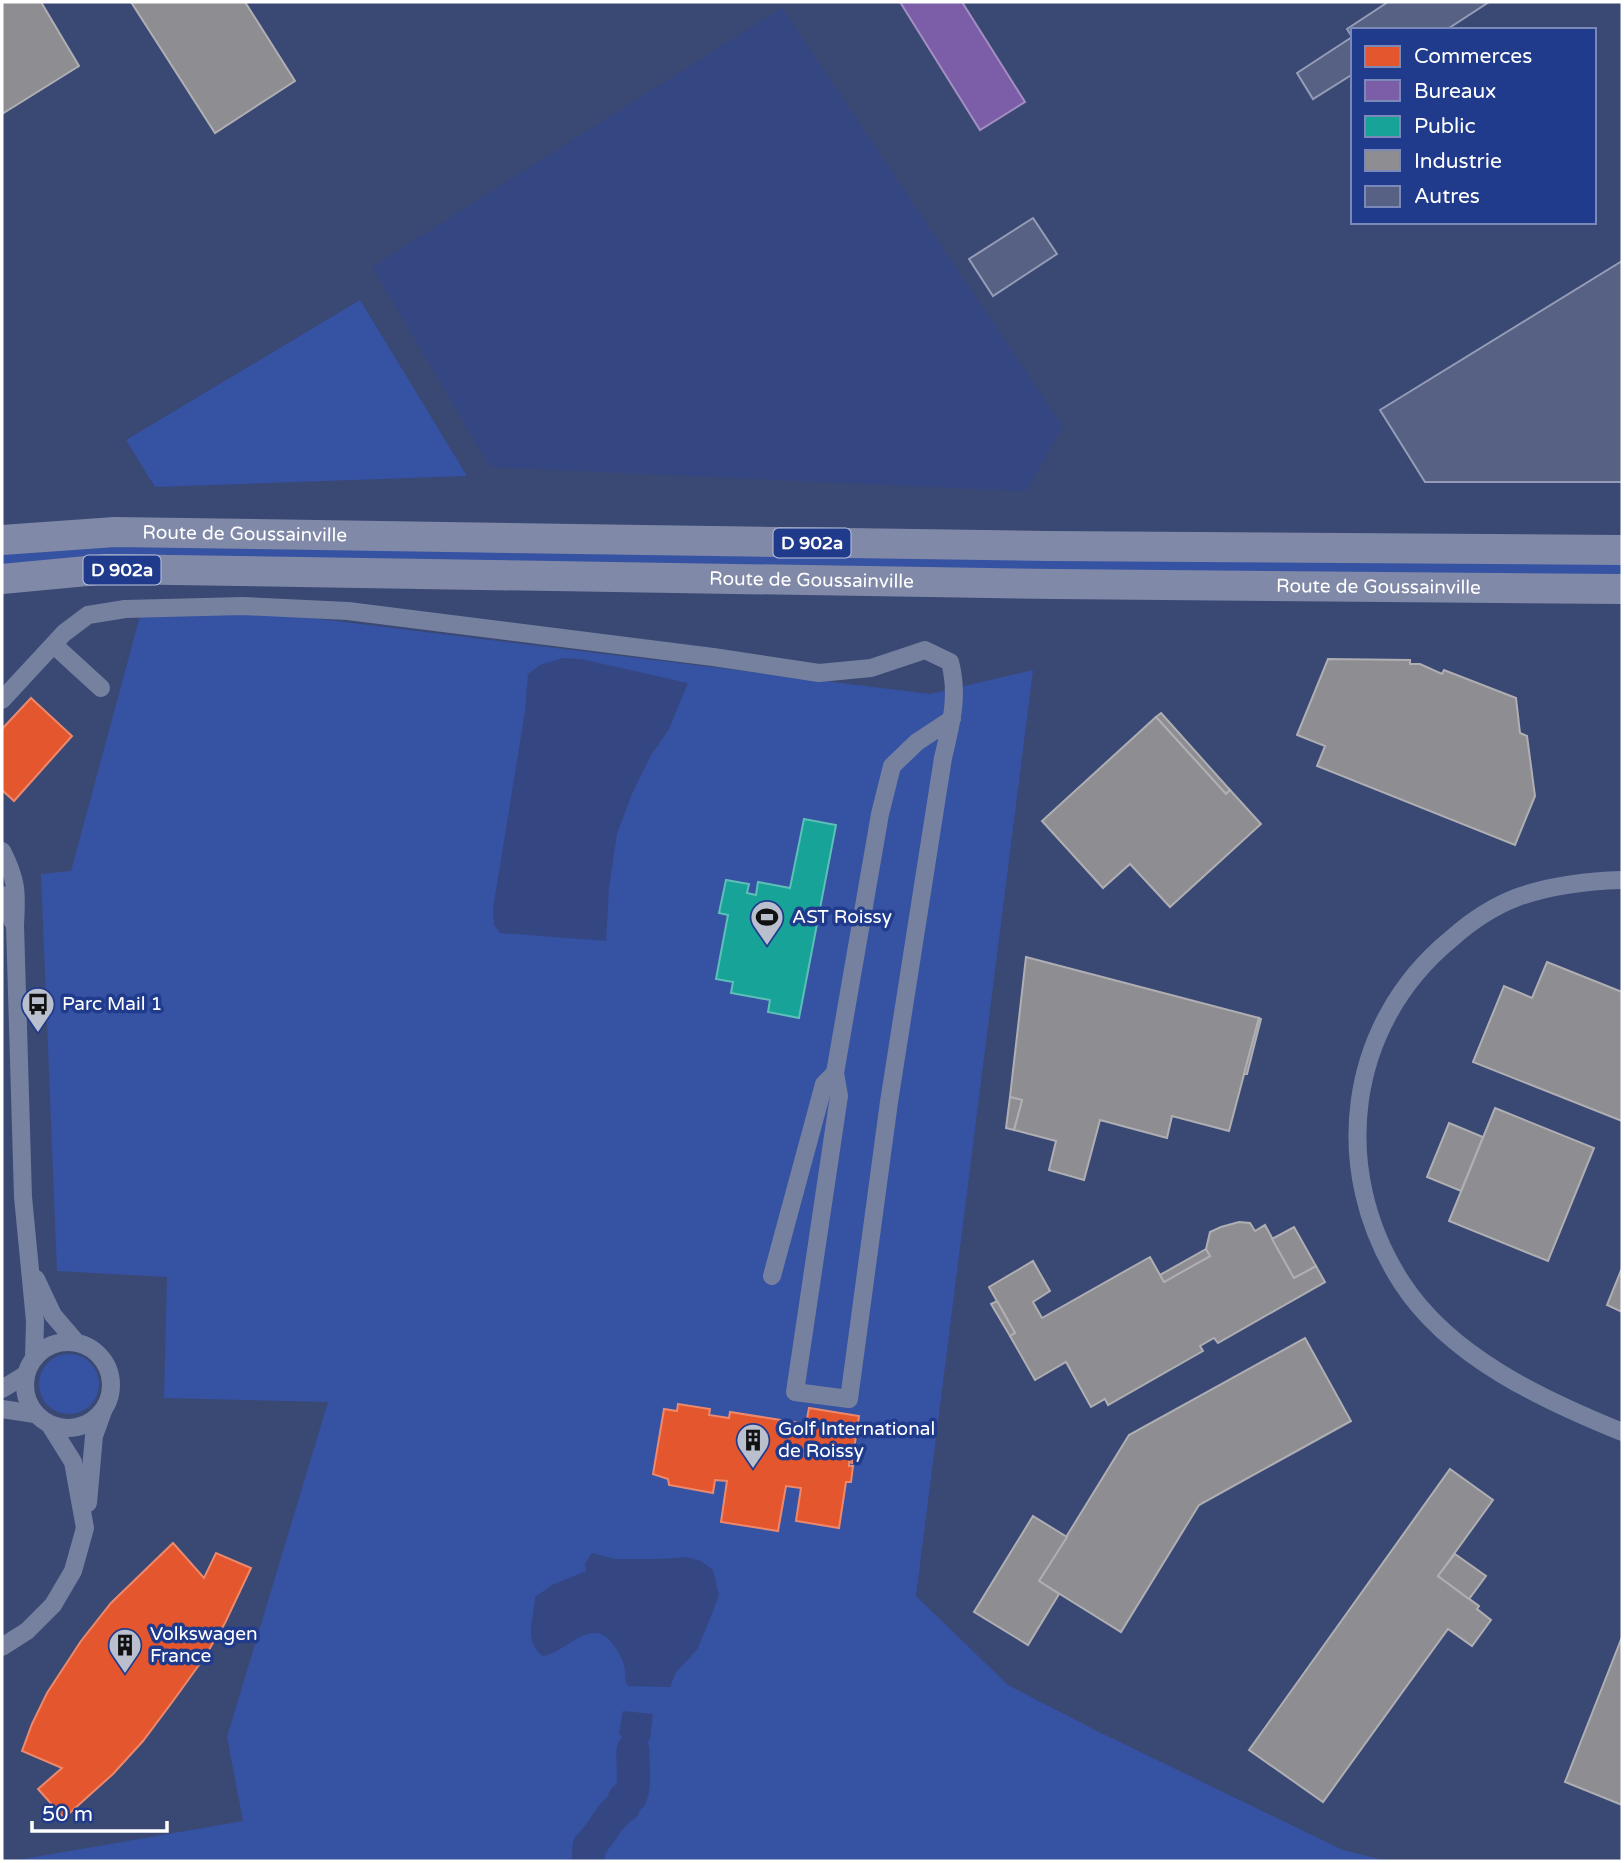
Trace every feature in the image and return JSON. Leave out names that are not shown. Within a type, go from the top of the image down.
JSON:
[{"type":"main road","name":"Route de Goussainville","points":[[2,540],[115,532],[1076,546],[1622,550]]},
{"type":"main road","name":"Route de Goussainville","points":[[2,579],[108,569],[1108,585],[1622,589]]},
{"type":"street","points":[[2,700],[64,633],[88,615],[125,609],[243,606],[348,611],[819,673],[871,668],[925,650],[950,662],[956,683],[952,719],[943,758],[889,1102],[849,1399],[795,1392],[839,1097],[835,1073],[880,814],[892,766],[917,742],[952,719]]},
{"type":"street","points":[[54,645],[101,688]]},
{"type":"street","points":[[2,851],[18,892],[15,925],[23,1196],[35,1321],[34,1357],[25,1375],[24,1389],[35,1414],[50,1425],[64,1429],[79,1427],[92,1421],[103,1411]]},
{"type":"street","points":[[1622,880],[1588,881],[1553,887],[1517,898],[1462,929],[1441,947],[1402,991],[1377,1037],[1361,1085],[1357,1145],[1362,1191],[1378,1242],[1402,1284],[1442,1329],[1490,1367],[1521,1387],[1622,1432]]},
{"type":"street","points":[[2,895],[15,925]]},
{"type":"street","points":[[772,1276],[824,1084],[835,1073]]},
{"type":"street","points":[[29,1265],[53,1315],[77,1343]]},
{"type":"street","points":[[2,1647],[27,1632],[53,1605],[73,1571],[85,1528],[94,1436],[109,1398],[111,1384],[101,1357],[90,1348],[77,1343],[53,1344],[34,1357]]},
{"type":"street","points":[[2,1389],[25,1375]]},
{"type":"street","points":[[2,1409],[35,1414]]},
{"type":"street","points":[[50,1425],[73,1462],[85,1528]]},
{"type":"shaded area","points":[[782,8],[1063,427],[1026,491],[490,467],[372,267]]},
{"type":"shaded area","points":[[360,300],[467,476],[155,487],[126,440]]},
{"type":"shaded area","points":[[86,542],[1622,558],[1622,580],[2,572],[2,548]]},
{"type":"shaded area","points":[[279,614],[930,694],[1033,670],[916,1596],[1008,1685],[1343,1850],[1387,1861],[12,1861],[243,1821],[227,1737],[328,1402],[164,1398],[167,1277],[57,1271],[41,874],[71,871],[140,616]]},
{"type":"shaded area","points":[[563,658],[581,659],[688,683],[668,731],[651,755],[632,794],[617,834],[609,888],[606,941],[500,933],[494,925],[493,909],[525,711],[528,674],[540,665]]},
{"type":"shaded area","points":[[63,1354],[75,1354],[94,1367],[99,1384],[97,1396],[86,1409],[75,1414],[63,1414],[44,1401],[39,1390],[39,1378],[52,1359]]},
{"type":"shaded area","points":[[592,1553],[615,1559],[686,1557],[701,1561],[713,1570],[719,1595],[697,1650],[676,1672],[670,1687],[628,1686],[624,1664],[618,1652],[606,1637],[597,1633],[579,1637],[543,1656],[533,1644],[531,1629],[535,1597],[552,1585],[586,1571],[585,1563]]},
{"type":"shaded area","points":[[623,1711],[653,1714],[650,1740],[635,1750],[630,1749],[619,1733]]},
{"type":"building: Commerces","points":[[31,698],[72,736],[14,801],[2,790],[2,729]]},
{"type":"building: Commerces","name":"Golf International de Roissy","points":[[678,1404],[710,1409],[709,1415],[729,1418],[730,1412],[806,1424],[809,1408],[859,1416],[852,1463],[849,1462],[849,1466],[853,1466],[851,1482],[846,1482],[839,1528],[796,1521],[801,1488],[786,1486],[778,1531],[721,1522],[727,1481],[715,1480],[713,1493],[669,1485],[668,1479],[653,1474],[664,1409],[677,1411]]},
{"type":"building: Commerces","name":"Volkswagen France","points":[[173,1543],[204,1578],[216,1553],[251,1568],[225,1623],[173,1701],[143,1741],[113,1774],[64,1818],[38,1789],[62,1768],[22,1751],[32,1724],[47,1693],[81,1641],[111,1603]]},
{"type":"building: Bureaux","points":[[900,2],[962,2],[1025,102],[980,130]]},
{"type":"building: Public","name":"AST Roissy","points":[[804,819],[836,825],[799,1018],[768,1012],[770,1000],[731,993],[733,982],[716,979],[728,915],[719,913],[726,880],[749,884],[747,893],[756,895],[758,882],[790,888]]},
{"type":"building: Industrie","points":[[2,2],[41,2],[79,66],[2,114]]},
{"type":"building: Industrie","points":[[131,2],[245,2],[295,81],[215,133]]},
{"type":"building: Industrie","points":[[1328,659],[1410,660],[1410,664],[1420,664],[1442,674],[1444,670],[1516,698],[1520,733],[1527,736],[1535,796],[1515,845],[1317,766],[1325,746],[1297,735]]},
{"type":"building: Industrie","points":[[1161,713],[1230,790],[1226,794],[1156,717]]},
{"type":"building: Industrie","points":[[1156,717],[1226,794],[1230,790],[1261,824],[1170,907],[1130,864],[1103,888],[1042,821]]},
{"type":"building: Industrie","points":[[1026,957],[1259,1018],[1229,1131],[1172,1116],[1167,1138],[1100,1120],[1084,1180],[1049,1170],[1056,1141],[1014,1130],[1022,1100],[1010,1097]]},
{"type":"building: Industrie","points":[[1547,962],[1622,992],[1622,1121],[1473,1062],[1504,986],[1532,998]]},
{"type":"building: Industrie","points":[[1259,1018],[1261,1019],[1247,1074],[1244,1074]]},
{"type":"building: Industrie","points":[[1010,1097],[1022,1100],[1014,1130],[1006,1128]]},
{"type":"building: Industrie","points":[[1495,1108],[1594,1148],[1548,1261],[1449,1221]]},
{"type":"building: Industrie","points":[[1449,1123],[1483,1137],[1461,1191],[1427,1177]]},
{"type":"building: Industrie","points":[[1239,1222],[1250,1223],[1255,1231],[1265,1225],[1294,1278],[1316,1266],[1325,1282],[1218,1343],[1214,1338],[1200,1346],[1203,1351],[1108,1405],[1105,1399],[1091,1407],[1066,1362],[1035,1380],[1010,1336],[1015,1333],[989,1287],[1033,1261],[1050,1291],[1033,1302],[1042,1318],[1150,1257],[1164,1282],[1210,1256],[1206,1249],[1210,1232]]},
{"type":"building: Industrie","points":[[1294,1227],[1316,1266],[1294,1278],[1272,1239]]},
{"type":"building: Industrie","points":[[1206,1249],[1210,1256],[1164,1282],[1160,1275]]},
{"type":"building: Industrie","points":[[1622,1268],[1622,1312],[1607,1305]]},
{"type":"building: Industrie","points":[[997,1301],[1015,1333],[1010,1336],[991,1304]]},
{"type":"building: Industrie","points":[[1305,1338],[1351,1421],[1199,1505],[1121,1632],[1039,1581],[1129,1435]]},
{"type":"building: Industrie","points":[[1450,1469],[1493,1500],[1438,1576],[1479,1606],[1477,1609],[1491,1620],[1472,1646],[1448,1629],[1323,1802],[1249,1750]]},
{"type":"building: Industrie","points":[[1033,1516],[1067,1537],[1039,1581],[1059,1594],[1028,1645],[974,1612]]},
{"type":"building: Industrie","points":[[1455,1554],[1486,1576],[1469,1599],[1438,1576]]},
{"type":"building: Industrie","points":[[1622,1637],[1622,1805],[1565,1782]]},
{"type":"building: Autres","points":[[1388,2],[1489,2],[1449,28],[1351,28],[1351,35],[1347,29]]},
{"type":"building: Autres","points":[[1351,38],[1351,75],[1313,99],[1297,73]]},
{"type":"building: Autres","points":[[1033,218],[1057,254],[993,296],[969,259]]},
{"type":"building: Autres","points":[[1622,261],[1622,482],[1425,482],[1380,410]]},
{"type":"waterway","points":[[588,1861],[589,1846],[614,1814],[624,1806],[624,1799],[631,1796],[634,1779],[633,1750]]},
{"type":"place","name":"AST Roissy","points":[[767,947]]},
{"type":"place","name":"Parc Mail 1","points":[[38,1034]]},
{"type":"place","name":"Golf International de Roissy","points":[[753,1470]]},
{"type":"place","name":"Volkswagen France","points":[[125,1675]]}]
